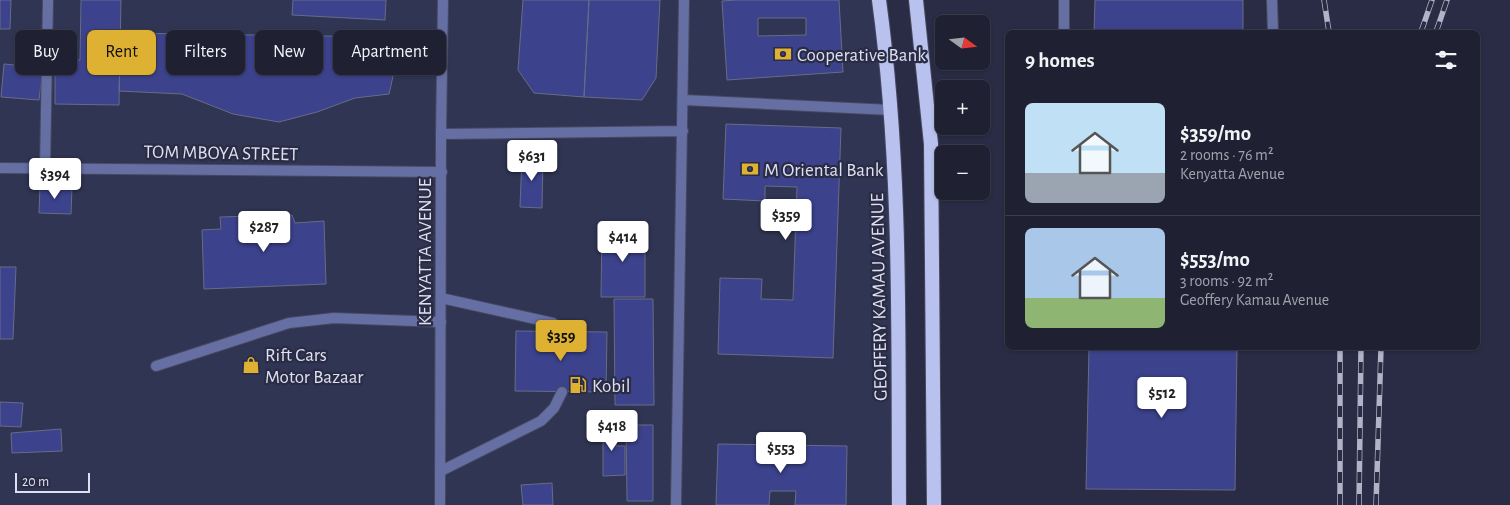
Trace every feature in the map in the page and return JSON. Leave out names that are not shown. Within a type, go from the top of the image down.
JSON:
[{"type":"highway","name":"GEOFFERY KAMAU AVENUE","points":[[879,0],[891,110],[898,249],[899,505]]},
{"type":"highway","points":[[916,0],[931,144],[934,505]]},
{"type":"street","points":[[45,168],[48,0]]},
{"type":"street","name":"KENYATTA AVENUE","points":[[440,505],[443,0]]},
{"type":"street","points":[[676,505],[684,100],[684,0]]},
{"type":"street","points":[[1064,0],[1064,30]]},
{"type":"street","points":[[1272,0],[1274,30]]},
{"type":"street","points":[[684,100],[891,110]]},
{"type":"street","points":[[441,134],[683,131]]},
{"type":"street","name":"TOM MBOYA STREET","points":[[0,168],[442,172]]},
{"type":"street","points":[[441,298],[553,323],[564,332]]},
{"type":"street","points":[[156,366],[290,323],[334,318],[441,322]]},
{"type":"street","points":[[441,471],[541,421],[554,408],[562,392]]},
{"type":"shaded area","points":[[0,0],[886,0],[899,505],[0,505]]},
{"type":"building","points":[[0,0],[11,0],[10,29],[0,29]]},
{"type":"building","points":[[81,0],[121,0],[120,30],[87,30],[87,75],[120,75],[119,105],[55,104],[55,75],[77,75],[77,60],[80,60]]},
{"type":"building","points":[[293,0],[386,0],[385,20],[292,15]]},
{"type":"building","points":[[523,0],[589,0],[584,97],[534,93],[518,70]]},
{"type":"building","points":[[589,0],[660,0],[656,78],[642,100],[584,97]]},
{"type":"building","name":"Cooperative Bank","points":[[839,0],[843,72],[727,80],[722,1]],"holes":[[[758,18],[806,18],[806,35],[758,36]]]},
{"type":"building","points":[[1095,0],[1243,0],[1243,30],[1094,30]]},
{"type":"building","points":[[156,34],[166,34],[166,75],[245,75],[245,35],[255,35],[255,75],[323,75],[323,36],[333,36],[333,75],[393,75],[389,94],[355,98],[317,112],[279,122],[233,114],[182,94],[119,91],[120,75],[156,75]]},
{"type":"building","points":[[4,64],[15,65],[15,75],[42,75],[39,100],[1,97]]},
{"type":"building","points":[[726,124],[841,128],[833,358],[718,354],[720,278],[762,279],[761,299],[793,300],[797,187],[765,186],[765,201],[723,199]]},
{"type":"building","points":[[522,156],[543,157],[542,208],[520,207]]},
{"type":"building","points":[[40,186],[72,187],[71,214],[39,213]]},
{"type":"building","points":[[292,215],[295,223],[324,221],[326,284],[204,289],[202,230],[221,229],[220,217]]},
{"type":"building","points":[[602,228],[645,228],[645,297],[601,297]]},
{"type":"building","points":[[0,267],[16,267],[13,339],[0,339]]},
{"type":"building","points":[[614,299],[653,299],[654,405],[615,405]]},
{"type":"building","points":[[516,331],[607,332],[606,392],[515,391]]},
{"type":"building","points":[[1089,350],[1237,350],[1235,490],[1086,489]]},
{"type":"building","points":[[0,402],[23,403],[21,427],[0,426]]},
{"type":"building","points":[[603,422],[616,422],[616,446],[625,446],[625,475],[603,476]]},
{"type":"building","points":[[626,425],[653,425],[653,501],[627,501]]},
{"type":"building","points":[[61,429],[62,451],[12,453],[11,433]]},
{"type":"building","points":[[718,444],[847,446],[846,505],[795,505],[796,491],[770,491],[769,505],[716,505]]},
{"type":"building","points":[[552,483],[553,505],[523,505],[521,485]]},
{"type":"railway","points":[[1324,0],[1329,30]]},
{"type":"railway","points":[[1422,30],[1432,0]]},
{"type":"railway","points":[[1437,30],[1447,0]]},
{"type":"railway","points":[[1340,350],[1340,505]]},
{"type":"railway","points":[[1359,505],[1361,350]]},
{"type":"railway","points":[[1376,505],[1381,350]]},
{"type":"place","name":"Cooperative Bank","points":[[783,54]]},
{"type":"place","name":"M Oriental Bank","points":[[750,169]]},
{"type":"place","name":"Rift Cars Motor Bazaar","points":[[251,365]]},
{"type":"place","name":"Kobil","points":[[578,385]]}]
